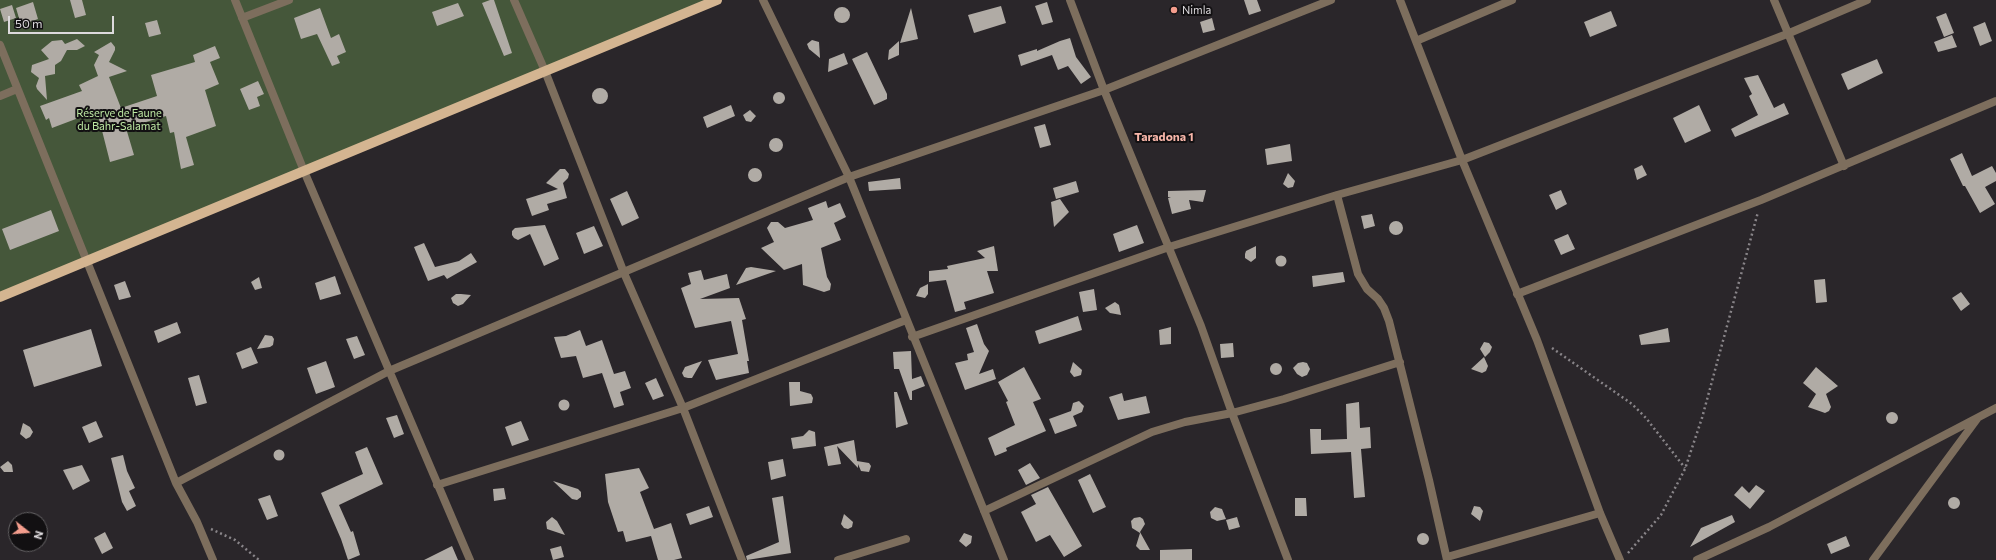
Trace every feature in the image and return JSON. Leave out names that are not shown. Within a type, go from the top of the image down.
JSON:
[{"type":"main road","points":[[0,297],[717,0]]},
{"type":"street","points":[[235,0],[304,171],[470,560]]},
{"type":"street","points":[[242,18],[289,0]]},
{"type":"street","points":[[514,0],[545,71],[624,273],[683,408],[742,560]]},
{"type":"street","points":[[763,0],[848,177],[1004,560]]},
{"type":"street","points":[[1070,0],[1104,90],[1201,326],[1232,413],[1288,560]]},
{"type":"street","points":[[176,484],[389,371],[624,273],[848,177],[1104,90],[1331,0]]},
{"type":"street","points":[[1400,0],[1462,160],[1537,340],[1600,513],[1623,558]]},
{"type":"street","points":[[1416,41],[1512,0]]},
{"type":"street","points":[[1774,0],[1787,34],[1844,166]]},
{"type":"street","points":[[912,337],[1169,247],[1337,195],[1462,160],[1787,34],[1867,0]]},
{"type":"street","points":[[0,45],[176,484],[197,522],[210,559]]},
{"type":"street","points":[[0,96],[17,89]]},
{"type":"street","points":[[1517,294],[1761,200],[1996,101]]},
{"type":"street","points":[[1337,195],[1358,274],[1367,289],[1378,299],[1384,308],[1400,362],[1447,559],[1600,513]]},
{"type":"street","points":[[437,485],[683,408],[906,320]]},
{"type":"street","points":[[984,511],[1152,432],[1185,422],[1232,413],[1400,362]]},
{"type":"street","points":[[1697,560],[1769,527],[1996,408]]},
{"type":"street","points":[[1873,560],[1978,418]]},
{"type":"street","points":[[838,560],[906,539]]},
{"type":"path","points":[[1623,558],[1661,515],[1685,468],[1702,418],[1761,200]]},
{"type":"path","points":[[1537,340],[1585,370],[1632,404],[1646,418],[1685,468]]},
{"type":"path","points":[[197,522],[236,540],[259,560]]},
{"type":"green space","name":"Réserve de Faune du Bahr-Salamat","points":[[0,0],[717,0],[0,297]]},
{"type":"building","points":[[70,0],[82,0],[86,15],[75,18]]},
{"type":"building","points":[[494,0],[512,53],[504,56],[482,3]]},
{"type":"building","points":[[1244,0],[1257,0],[1261,11],[1249,15]]},
{"type":"building","points":[[33,2],[38,19],[21,25],[16,8]]},
{"type":"building","points":[[1047,2],[1053,22],[1042,25],[1035,6]]},
{"type":"building","points":[[458,3],[464,16],[437,26],[432,12]]},
{"type":"building","points":[[12,5],[16,18],[4,22],[0,9]]},
{"type":"building","points":[[1001,6],[1006,23],[974,33],[968,15]]},
{"type":"building","points":[[842,7],[849,12],[850,15],[845,22],[842,23],[835,18],[834,15],[839,8]]},
{"type":"building","points":[[320,8],[331,38],[339,34],[346,52],[337,56],[340,63],[332,66],[317,34],[301,39],[294,18]]},
{"type":"building","points":[[911,8],[918,39],[900,43]]},
{"type":"building","points":[[1611,11],[1617,26],[1590,37],[1584,22]]},
{"type":"building","points":[[1946,13],[1954,33],[1944,37],[1936,17]]},
{"type":"building","points":[[1212,18],[1215,30],[1203,33],[1200,22]]},
{"type":"building","points":[[157,20],[161,34],[149,37],[145,23]]},
{"type":"building","points":[[1985,22],[1992,41],[1980,46],[1973,27]]},
{"type":"building","points":[[1952,35],[1957,47],[1938,52],[1934,42]]},
{"type":"building","points":[[1070,38],[1076,57],[1091,77],[1081,84],[1068,66],[1058,70],[1052,55],[1021,66],[1018,55],[1037,49],[1037,51]]},
{"type":"building","points":[[77,39],[85,46],[77,50],[67,50],[61,61],[55,65],[55,74],[45,76],[47,100],[37,89],[36,86],[39,78],[31,72],[32,65],[49,59],[41,50],[52,41],[62,40],[65,44]]},
{"type":"building","points":[[812,40],[819,42],[820,58],[809,49],[807,44]]},
{"type":"building","points":[[899,41],[899,55],[888,60],[889,50]]},
{"type":"building","points":[[111,42],[115,47],[115,50],[109,62],[127,71],[109,77],[121,108],[157,96],[151,75],[195,62],[193,55],[215,46],[220,58],[210,62],[219,84],[205,90],[216,126],[186,137],[194,165],[181,169],[174,132],[170,133],[166,116],[126,128],[134,155],[110,162],[97,111],[52,128],[49,118],[46,120],[40,106],[82,91],[79,85],[98,76],[94,65],[99,55],[94,52]]},
{"type":"building","points":[[867,52],[887,94],[887,99],[874,105],[852,59]]},
{"type":"building","points":[[844,53],[848,64],[828,72],[829,59]]},
{"type":"building","points":[[1877,59],[1883,73],[1848,90],[1841,74]]},
{"type":"building","points":[[1758,75],[1774,108],[1784,103],[1789,114],[1735,137],[1731,129],[1758,115],[1749,96],[1752,94],[1744,78]]},
{"type":"building","points":[[258,81],[264,94],[257,97],[260,106],[249,110],[240,89]]},
{"type":"building","points":[[597,88],[603,88],[608,93],[606,102],[603,104],[597,104],[592,99],[592,93]]},
{"type":"building","points":[[779,92],[783,94],[785,98],[783,102],[779,104],[775,102],[773,98],[775,94]]},
{"type":"building","points":[[731,105],[735,116],[707,128],[703,117]]},
{"type":"building","points":[[1699,105],[1711,131],[1685,143],[1673,118]]},
{"type":"building","points":[[750,110],[756,116],[751,122],[746,121],[743,115]]},
{"type":"building","points":[[1045,124],[1051,145],[1040,148],[1034,127]]},
{"type":"building","points":[[776,138],[781,140],[783,145],[781,150],[776,152],[771,150],[769,145],[771,140]]},
{"type":"building","points":[[1290,144],[1292,161],[1267,165],[1265,149]]},
{"type":"building","points":[[1962,153],[1972,176],[1992,166],[1996,173],[1996,181],[1985,187],[1995,204],[1980,213],[1965,186],[1963,186],[1950,159]]},
{"type":"building","points":[[1642,165],[1647,175],[1637,180],[1634,169]]},
{"type":"building","points":[[755,168],[760,170],[762,175],[760,180],[755,182],[750,180],[748,175],[750,170]]},
{"type":"building","points":[[560,169],[565,169],[569,174],[568,178],[563,183],[567,198],[547,204],[549,210],[532,216],[526,199],[558,189],[546,183]]},
{"type":"building","points":[[1288,173],[1295,181],[1293,187],[1288,188],[1283,184]]},
{"type":"building","points":[[900,178],[901,189],[869,191],[868,182]]},
{"type":"building","points":[[1076,181],[1079,192],[1056,199],[1053,188]]},
{"type":"building","points":[[1206,190],[1203,202],[1189,200],[1191,209],[1172,214],[1168,198],[1171,197],[1168,197],[1168,191]]},
{"type":"building","points":[[1561,190],[1567,204],[1556,210],[1549,195]]},
{"type":"building","points":[[627,191],[639,218],[622,226],[610,199]]},
{"type":"building","points":[[1060,199],[1069,212],[1054,227],[1051,202]]},
{"type":"building","points":[[826,201],[828,208],[840,203],[846,217],[834,223],[841,240],[821,248],[827,277],[831,284],[830,290],[824,292],[803,285],[802,264],[784,270],[761,248],[774,242],[767,228],[771,222],[778,222],[785,228],[813,220],[808,208]]},
{"type":"building","points":[[51,210],[59,231],[10,250],[2,229]]},
{"type":"building","points":[[1372,214],[1375,226],[1364,229],[1361,216]]},
{"type":"building","points":[[1396,221],[1401,223],[1403,228],[1401,233],[1396,235],[1391,233],[1389,228],[1391,223]]},
{"type":"building","points":[[545,225],[559,259],[544,266],[530,234],[518,240],[512,235],[512,231],[515,228]]},
{"type":"building","points":[[1137,225],[1144,243],[1119,252],[1113,234]]},
{"type":"building","points":[[594,226],[603,246],[584,254],[576,233]]},
{"type":"building","points":[[1568,234],[1575,249],[1561,255],[1554,240]]},
{"type":"building","points":[[424,243],[435,267],[459,261],[471,253],[477,262],[447,279],[444,275],[428,281],[414,247]]},
{"type":"building","points":[[994,246],[998,271],[987,271],[994,293],[964,302],[966,309],[955,312],[946,280],[929,282],[929,271],[948,269],[947,266],[985,258],[977,251]]},
{"type":"building","points":[[1256,246],[1256,258],[1251,262],[1245,258],[1245,254],[1246,251]]},
{"type":"building","points":[[1281,255],[1285,257],[1287,261],[1285,265],[1281,267],[1277,265],[1275,261],[1277,257]]},
{"type":"building","points":[[751,267],[776,271],[736,285],[746,268]]},
{"type":"building","points":[[701,270],[704,280],[727,274],[730,288],[700,299],[739,298],[746,319],[742,320],[749,361],[747,361],[749,373],[716,380],[708,360],[738,354],[731,321],[695,328],[681,288],[691,284],[688,273]]},
{"type":"building","points":[[1343,272],[1345,282],[1313,287],[1312,276]]},
{"type":"building","points":[[335,276],[341,294],[320,300],[315,283]]},
{"type":"building","points":[[259,277],[262,288],[255,290],[251,282]]},
{"type":"building","points":[[1825,279],[1827,302],[1816,303],[1814,280]]},
{"type":"building","points":[[125,281],[131,297],[119,300],[114,285]]},
{"type":"building","points":[[928,284],[928,294],[925,298],[916,296],[920,288]]},
{"type":"building","points":[[1094,289],[1097,310],[1083,312],[1079,292]]},
{"type":"building","points":[[1961,292],[1970,304],[1961,311],[1952,298]]},
{"type":"building","points":[[456,294],[471,295],[463,304],[458,306],[453,303],[451,298]]},
{"type":"building","points":[[1115,302],[1119,305],[1121,315],[1110,313],[1105,308]]},
{"type":"building","points":[[1078,316],[1082,330],[1039,344],[1035,331]]},
{"type":"building","points":[[177,322],[181,333],[158,343],[154,331]]},
{"type":"building","points":[[977,324],[984,344],[989,351],[979,374],[993,369],[996,379],[965,390],[955,363],[968,360],[967,354],[974,352],[966,328]]},
{"type":"building","points":[[1171,327],[1171,344],[1160,345],[1159,330]]},
{"type":"building","points":[[1668,328],[1670,342],[1641,345],[1639,335]]},
{"type":"building","points":[[91,329],[102,366],[34,387],[23,350]]},
{"type":"building","points":[[580,330],[586,346],[602,340],[614,374],[625,371],[631,388],[620,392],[624,405],[614,408],[602,373],[583,378],[576,356],[561,358],[554,337],[566,336]]},
{"type":"building","points":[[265,335],[272,336],[274,339],[273,345],[270,347],[257,349]]},
{"type":"building","points":[[357,336],[365,355],[354,359],[346,339]]},
{"type":"building","points":[[1484,342],[1489,343],[1492,347],[1490,352],[1485,357],[1480,349]]},
{"type":"building","points":[[1233,343],[1234,357],[1221,358],[1220,344]]},
{"type":"building","points":[[251,347],[258,363],[242,369],[236,353]]},
{"type":"building","points":[[911,351],[912,379],[921,376],[925,386],[912,391],[912,400],[910,400],[899,369],[894,369],[893,352]]},
{"type":"building","points":[[1484,357],[1488,366],[1486,371],[1482,373],[1471,369]]},
{"type":"building","points":[[326,361],[335,387],[316,394],[307,368]]},
{"type":"building","points":[[702,361],[692,378],[684,377],[682,373],[685,367]]},
{"type":"building","points":[[1073,362],[1082,370],[1081,375],[1074,377],[1070,372]]},
{"type":"building","points":[[1274,363],[1278,363],[1282,369],[1278,375],[1274,375],[1270,371],[1270,367]]},
{"type":"building","points":[[1298,363],[1307,363],[1310,369],[1307,375],[1302,377],[1297,374],[1293,368]]},
{"type":"building","points":[[1024,367],[1041,399],[1033,402],[1046,431],[1006,448],[1007,451],[995,456],[988,438],[1015,425],[1006,402],[1008,401],[998,382]]},
{"type":"building","points":[[1816,367],[1838,386],[1826,394],[1831,407],[1829,411],[1825,413],[1808,407],[1816,394],[1803,383]]},
{"type":"building","points":[[199,375],[207,403],[196,406],[188,378]]},
{"type":"building","points":[[656,378],[664,396],[653,400],[645,383]]},
{"type":"building","points":[[789,382],[800,382],[800,391],[811,394],[813,398],[812,403],[790,406]]},
{"type":"building","points":[[894,392],[897,392],[908,424],[896,428]]},
{"type":"building","points":[[1122,393],[1124,401],[1146,396],[1150,413],[1118,420],[1109,397]]},
{"type":"building","points":[[564,399],[568,401],[570,405],[568,409],[564,411],[560,409],[558,405],[560,401]]},
{"type":"building","points":[[1079,401],[1084,406],[1082,412],[1073,416],[1077,426],[1055,434],[1049,419],[1071,411],[1073,403]]},
{"type":"building","points":[[1359,402],[1360,428],[1370,427],[1371,448],[1361,449],[1365,497],[1354,498],[1351,452],[1311,454],[1310,429],[1321,429],[1321,440],[1347,439],[1346,404]]},
{"type":"building","points":[[1890,412],[1894,412],[1898,418],[1894,424],[1890,424],[1886,420],[1886,416]]},
{"type":"building","points":[[397,415],[404,434],[394,438],[386,418]]},
{"type":"building","points":[[96,421],[103,437],[89,443],[82,427]]},
{"type":"building","points":[[521,421],[529,440],[512,446],[505,427]]},
{"type":"building","points":[[23,423],[30,427],[33,432],[30,437],[26,439],[20,434]]},
{"type":"building","points":[[809,430],[815,432],[816,446],[793,449],[791,438],[803,436]]},
{"type":"building","points":[[854,440],[857,461],[869,463],[871,466],[869,472],[861,471],[858,464],[858,468],[837,446],[841,464],[828,466],[824,447]]},
{"type":"building","points":[[367,447],[383,484],[339,505],[351,532],[353,531],[360,555],[348,560],[341,539],[321,493],[363,474],[355,452]]},
{"type":"building","points":[[279,449],[283,451],[285,455],[283,459],[279,461],[275,459],[273,455],[275,451]]},
{"type":"building","points":[[123,455],[127,471],[135,488],[129,491],[136,506],[127,511],[122,502],[111,458]]},
{"type":"building","points":[[783,459],[786,476],[771,480],[768,462]]},
{"type":"building","points":[[8,461],[12,465],[13,472],[4,472],[0,467]]},
{"type":"building","points":[[1030,463],[1040,478],[1026,485],[1018,470]]},
{"type":"building","points":[[82,465],[90,481],[73,490],[63,470]]},
{"type":"building","points":[[639,468],[649,488],[640,492],[654,529],[671,523],[682,558],[674,560],[658,560],[651,536],[626,542],[623,531],[618,532],[608,502],[605,474]]},
{"type":"building","points":[[1090,474],[1106,507],[1093,513],[1078,480]]},
{"type":"building","points":[[553,481],[578,489],[581,492],[581,497],[577,500],[572,499]]},
{"type":"building","points":[[1756,485],[1765,491],[1750,509],[1734,495],[1742,486],[1749,493]]},
{"type":"building","points":[[1048,487],[1082,546],[1064,557],[1050,535],[1036,542],[1021,512],[1036,504],[1031,495]]},
{"type":"building","points":[[504,488],[506,499],[494,501],[493,489]]},
{"type":"building","points":[[270,495],[278,516],[267,520],[258,499]]},
{"type":"building","points":[[783,496],[791,553],[747,560],[746,556],[779,542],[772,498]]},
{"type":"building","points":[[1956,497],[1959,498],[1959,508],[1952,509],[1949,508],[1948,501],[1949,498]]},
{"type":"building","points":[[1295,498],[1306,498],[1307,516],[1295,516]]},
{"type":"building","points":[[709,506],[713,517],[690,525],[686,514]]},
{"type":"building","points":[[1474,506],[1480,507],[1483,511],[1480,521],[1471,514]]},
{"type":"building","points":[[1215,507],[1222,509],[1226,519],[1217,521],[1211,518],[1210,512]]},
{"type":"building","points":[[844,514],[853,522],[852,527],[848,529],[844,528],[841,524]]},
{"type":"building","points":[[1732,515],[1735,522],[1690,547],[1701,528]]},
{"type":"building","points":[[552,517],[557,521],[565,535],[547,529],[546,522]]},
{"type":"building","points":[[1140,517],[1143,519],[1145,524],[1140,532],[1150,550],[1140,550],[1136,546],[1140,533],[1132,528],[1131,521],[1134,518]]},
{"type":"building","points":[[1237,517],[1240,527],[1229,530],[1226,520]]},
{"type":"building","points":[[105,532],[113,548],[102,554],[94,538]]},
{"type":"building","points":[[964,533],[972,536],[971,543],[966,547],[959,541]]},
{"type":"building","points":[[1421,533],[1425,533],[1429,539],[1425,545],[1421,545],[1417,541],[1417,537]]},
{"type":"building","points":[[1846,536],[1850,546],[1831,554],[1827,544]]},
{"type":"building","points":[[452,546],[458,560],[424,560]]},
{"type":"building","points":[[561,546],[564,557],[553,560],[550,549]]},
{"type":"building","points":[[1192,549],[1192,560],[1160,560],[1160,550]]},
{"type":"place","name":"Nimla","points":[[1174,10]]},
{"type":"district","name":"Taradona 1","points":[[1164,137]]}]
